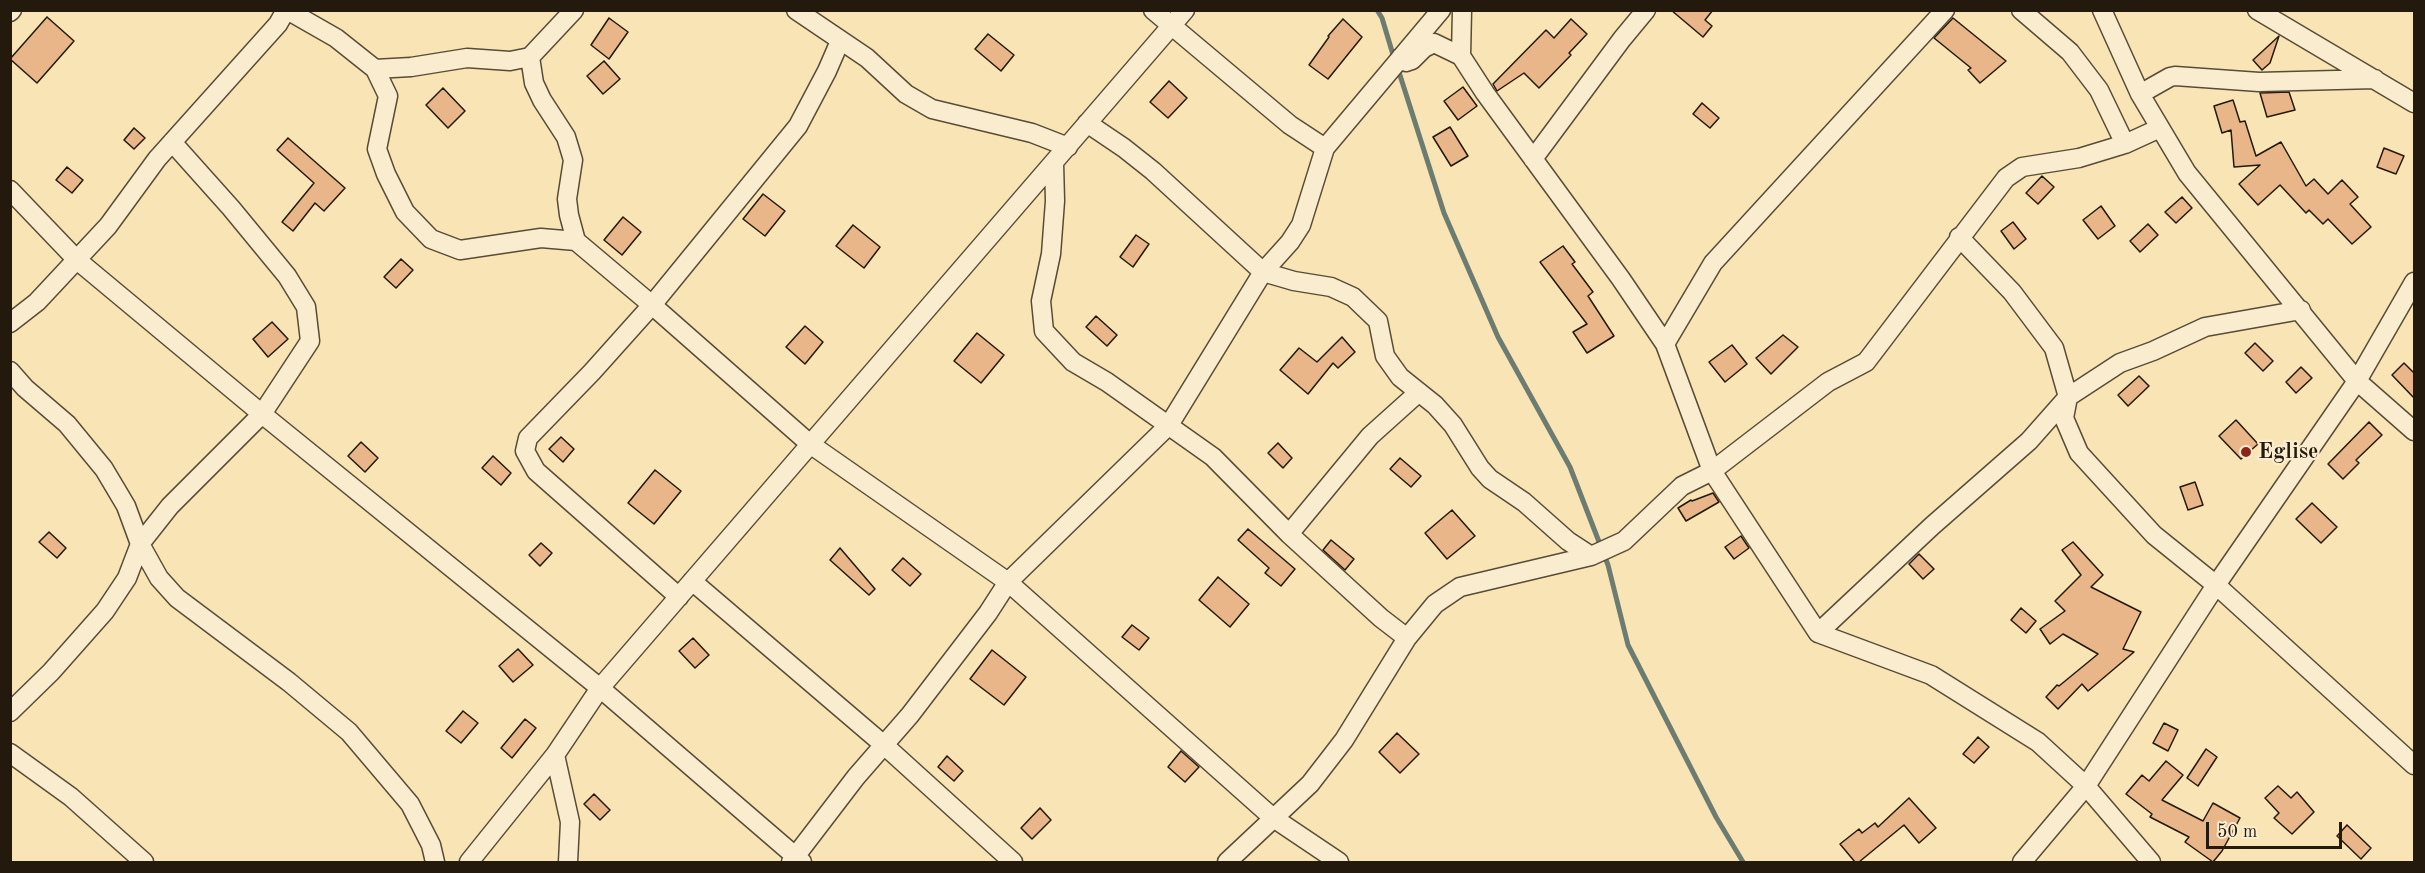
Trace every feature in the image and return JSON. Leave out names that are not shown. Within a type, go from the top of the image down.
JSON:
[{"type":"street","points":[[10,323],[37,302],[77,260],[121,209],[172,142],[278,24],[287,10],[336,38],[375,69],[388,96],[377,149],[386,174],[405,212],[431,239],[460,250],[541,238],[576,241]]},
{"type":"street","points":[[375,69],[411,67],[467,58],[510,62],[530,57],[574,10]]},
{"type":"street","points":[[796,10],[867,58],[906,94],[932,109],[1032,133],[1068,147]]},
{"type":"street","points":[[1153,10],[1290,125],[1325,148]]},
{"type":"street","points":[[469,862],[555,755],[600,688],[1185,10]]},
{"type":"street","points":[[10,190],[77,260],[262,414],[600,688],[797,861],[884,745],[910,715],[988,613],[1008,582],[1169,425],[1263,272],[1290,242],[1301,225],[1325,148],[1441,10]]},
{"type":"street","points":[[1461,56],[1462,10]]},
{"type":"street","points":[[1533,159],[1646,10]]},
{"type":"street","points":[[1665,344],[1713,263],[1945,10]]},
{"type":"street","points":[[2021,10],[2070,52],[2099,90],[2126,144]]},
{"type":"street","points":[[2102,10],[2140,94],[2187,172],[2357,381],[2415,431]]},
{"type":"street","points":[[2257,10],[2415,103]]},
{"type":"street","points":[[679,597],[536,471],[525,451],[528,438],[652,306],[798,126],[840,41]]},
{"type":"street","points":[[1401,57],[1406,62],[1412,60],[1424,48],[1434,43],[1461,56],[1665,344],[1712,471],[1818,633],[1931,675],[2037,742],[2086,786],[2151,862]]},
{"type":"street","points":[[530,57],[534,83],[542,100],[567,137],[573,160],[567,199],[576,241],[810,444],[1008,582],[1272,818],[1339,862]]},
{"type":"street","points":[[2140,94],[2169,77],[2175,76],[2259,82],[2375,79]]},
{"type":"street","points":[[1087,123],[1153,171],[1263,272],[1294,281],[1331,287],[1353,297],[1378,321],[1389,362],[1400,377],[1453,425],[1480,468],[1490,479],[1524,502],[1559,533],[1591,556]]},
{"type":"street","points":[[1227,862],[1310,784],[1344,740],[1407,638],[1435,604],[1460,587],[1591,556],[1624,541],[1682,486],[1712,471],[1828,382],[1866,362],[2006,178],[2022,167],[2079,158],[2126,144],[2160,128]]},
{"type":"street","points":[[10,712],[51,672],[105,611],[127,578],[140,544],[170,506],[262,414],[310,341],[306,307],[287,276],[172,142]]},
{"type":"street","points":[[1054,163],[1055,201],[1051,254],[1041,301],[1044,331],[1073,362],[1213,457],[1289,534],[1407,638]]},
{"type":"street","points":[[1959,237],[2012,292],[2055,348],[2068,397],[2064,418],[2079,453],[2154,535],[2216,585],[2415,765]]},
{"type":"street","points":[[2022,862],[2086,786],[2216,585],[2357,381],[2415,282]]},
{"type":"street","points":[[1818,633],[1932,526],[2029,441],[2068,397],[2120,363],[2153,351],[2205,327],[2301,310]]},
{"type":"street","points":[[10,371],[25,388],[67,424],[104,469],[126,506],[140,544],[159,578],[177,598],[289,682],[349,732],[410,804],[431,844],[435,862]]},
{"type":"street","points":[[1289,534],[1370,436],[1419,392]]},
{"type":"street","points":[[692,581],[884,745],[1012,862]]},
{"type":"street","points":[[10,753],[71,797],[144,862]]},
{"type":"street","points":[[555,755],[570,822],[568,862]]},
{"type":"building","points":[[1671,10],[1713,10],[1705,20],[1712,26],[1703,37]]},
{"type":"building","points":[[47,17],[74,41],[37,83],[10,59]]},
{"type":"building","points":[[609,18],[628,32],[609,59],[591,45]]},
{"type":"building","points":[[1953,18],[2006,61],[1980,83],[1968,70],[1971,68],[1934,38]]},
{"type":"building","points":[[1343,19],[1362,37],[1328,79],[1309,65],[1328,36]]},
{"type":"building","points":[[1571,19],[1587,34],[1569,53],[1571,55],[1539,88],[1524,73],[1497,91],[1493,84],[1546,30],[1554,38]]},
{"type":"building","points":[[988,34],[1014,55],[1001,71],[975,49]]},
{"type":"building","points":[[2279,36],[2270,63],[2262,70],[2253,60]]},
{"type":"building","points":[[604,61],[620,79],[603,94],[587,76]]},
{"type":"building","points":[[1169,81],[1187,98],[1168,118],[1150,102]]},
{"type":"building","points":[[1463,87],[1477,106],[1458,120],[1444,101]]},
{"type":"building","points":[[443,88],[465,111],[448,128],[426,105]]},
{"type":"building","points":[[2289,92],[2295,110],[2267,117],[2260,93]]},
{"type":"building","points":[[2233,100],[2240,122],[2245,121],[2256,156],[2281,142],[2306,186],[2314,179],[2328,194],[2342,180],[2358,197],[2350,204],[2371,227],[2352,244],[2328,219],[2323,224],[2309,210],[2306,213],[2280,185],[2258,205],[2239,184],[2260,165],[2234,167],[2231,130],[2222,133],[2214,106]]},
{"type":"building","points":[[1702,103],[1719,118],[1710,128],[1693,114]]},
{"type":"building","points":[[1450,127],[1468,156],[1451,166],[1433,137]]},
{"type":"building","points":[[134,128],[145,138],[134,149],[124,140]]},
{"type":"building","points":[[288,138],[345,188],[324,211],[315,203],[293,231],[282,222],[314,183],[277,150]]},
{"type":"building","points":[[2384,148],[2404,156],[2396,174],[2377,167]]},
{"type":"building","points":[[67,167],[83,180],[72,193],[56,180]]},
{"type":"building","points":[[2042,176],[2054,187],[2038,204],[2026,193]]},
{"type":"building","points":[[763,194],[785,211],[765,236],[743,219]]},
{"type":"building","points":[[2182,197],[2192,208],[2176,223],[2165,212]]},
{"type":"building","points":[[2101,206],[2115,226],[2098,239],[2083,220]]},
{"type":"building","points":[[623,217],[641,232],[622,255],[604,240]]},
{"type":"building","points":[[2013,222],[2026,239],[2014,249],[2001,231]]},
{"type":"building","points":[[2148,224],[2158,235],[2140,252],[2130,241]]},
{"type":"building","points":[[853,225],[880,247],[864,268],[836,246]]},
{"type":"building","points":[[1136,235],[1149,244],[1133,267],[1120,257]]},
{"type":"building","points":[[1563,246],[1575,262],[1572,264],[1593,292],[1588,296],[1614,336],[1587,353],[1573,332],[1587,324],[1540,262]]},
{"type":"building","points":[[401,259],[413,270],[396,288],[384,277]]},
{"type":"building","points":[[1096,316],[1117,335],[1107,346],[1086,327]]},
{"type":"building","points":[[272,322],[288,339],[268,357],[253,339]]},
{"type":"building","points":[[805,326],[823,342],[805,364],[786,347]]},
{"type":"building","points":[[977,333],[1004,355],[981,383],[954,361]]},
{"type":"building","points":[[1783,335],[1798,347],[1771,374],[1756,358]]},
{"type":"building","points":[[1342,337],[1355,352],[1338,368],[1333,363],[1308,394],[1280,370],[1299,348],[1317,362]]},
{"type":"building","points":[[2255,343],[2273,361],[2263,371],[2245,353]]},
{"type":"building","points":[[1732,345],[1747,364],[1725,382],[1709,362]]},
{"type":"building","points":[[2404,363],[2415,374],[2415,399],[2392,375]]},
{"type":"building","points":[[2301,367],[2312,378],[2296,393],[2286,382]]},
{"type":"building","points":[[2139,376],[2149,386],[2128,406],[2118,395]]},
{"type":"building","points":[[2236,420],[2258,444],[2241,459],[2219,436]]},
{"type":"building","points":[[2369,422],[2382,435],[2356,460],[2359,463],[2343,479],[2328,464]]},
{"type":"building","points":[[561,437],[574,449],[563,462],[549,449]]},
{"type":"building","points":[[361,442],[378,458],[365,472],[348,456]]},
{"type":"building","points":[[1278,443],[1292,458],[1283,468],[1268,453]]},
{"type":"building","points":[[493,456],[511,473],[501,485],[482,468]]},
{"type":"building","points":[[1400,458],[1421,476],[1411,487],[1390,469]]},
{"type":"building","points":[[655,470],[681,491],[654,524],[628,503]]},
{"type":"building","points":[[2195,482],[2203,505],[2188,510],[2180,487]]},
{"type":"building","points":[[1713,493],[1719,502],[1686,521],[1678,508],[1691,500]]},
{"type":"building","points":[[2312,503],[2337,527],[2321,543],[2296,519]]},
{"type":"building","points":[[1452,510],[1475,536],[1447,559],[1425,533]]},
{"type":"building","points":[[1248,529],[1295,569],[1281,586],[1265,573],[1269,568],[1238,540]]},
{"type":"building","points":[[49,532],[66,548],[57,558],[39,542]]},
{"type":"building","points":[[1741,536],[1749,548],[1734,559],[1725,547]]},
{"type":"building","points":[[1331,540],[1354,559],[1345,570],[1323,550]]},
{"type":"building","points":[[2073,542],[2103,575],[2091,587],[2141,612],[2123,649],[2134,652],[2088,691],[2082,684],[2058,709],[2046,697],[2057,685],[2059,686],[2098,654],[2063,634],[2050,644],[2040,629],[2065,611],[2055,601],[2081,575],[2062,550]]},
{"type":"building","points":[[541,543],[552,553],[540,566],[529,555]]},
{"type":"building","points":[[840,548],[875,589],[869,595],[830,560]]},
{"type":"building","points":[[1919,554],[1934,569],[1923,579],[1909,564]]},
{"type":"building","points":[[903,558],[921,574],[910,586],[892,570]]},
{"type":"building","points":[[1218,577],[1249,604],[1230,627],[1199,600]]},
{"type":"building","points":[[2021,608],[2036,621],[2026,633],[2011,620]]},
{"type":"building","points":[[1132,625],[1149,638],[1139,650],[1122,637]]},
{"type":"building","points":[[693,638],[709,655],[695,668],[679,651]]},
{"type":"building","points":[[518,649],[533,665],[513,682],[499,666]]},
{"type":"building","points":[[992,650],[1026,677],[1004,705],[970,679]]},
{"type":"building","points":[[463,711],[478,723],[461,743],[446,731]]},
{"type":"building","points":[[525,719],[536,728],[512,758],[501,748]]},
{"type":"building","points":[[2164,723],[2178,730],[2168,751],[2153,743]]},
{"type":"building","points":[[1397,733],[1419,754],[1400,773],[1379,752]]},
{"type":"building","points":[[1978,737],[1989,747],[1974,763],[1963,754]]},
{"type":"building","points":[[2206,749],[2217,757],[2198,786],[2187,778]]},
{"type":"building","points":[[1181,751],[1199,767],[1185,782],[1168,767]]},
{"type":"building","points":[[947,756],[963,771],[954,781],[938,767]]},
{"type":"building","points":[[2166,761],[2183,775],[2162,800],[2203,821],[2213,803],[2240,818],[2222,851],[2213,862],[2185,842],[2189,837],[2150,817],[2152,814],[2126,794],[2142,775],[2149,781]]},
{"type":"building","points":[[2278,786],[2291,798],[2297,792],[2314,812],[2292,834],[2274,818],[2279,813],[2265,798]]},
{"type":"building","points":[[594,794],[610,810],[600,820],[584,804]]},
{"type":"building","points":[[1909,798],[1936,828],[1919,843],[1904,825],[1859,862],[1855,862],[1840,844],[1859,829],[1862,833],[1875,823],[1878,827]]},
{"type":"building","points":[[1040,808],[1051,820],[1032,839],[1021,828]]},
{"type":"building","points":[[2347,825],[2371,848],[2361,859],[2337,836]]},
{"type":"waterway","points":[[1377,10],[1382,18],[1394,58]]},
{"type":"waterway","points":[[1398,69],[1444,213],[1498,337],[1570,467],[1608,565],[1628,645],[1716,817],[1743,862]]},
{"type":"place","name":"Eglise","points":[[2246,452]]}]
